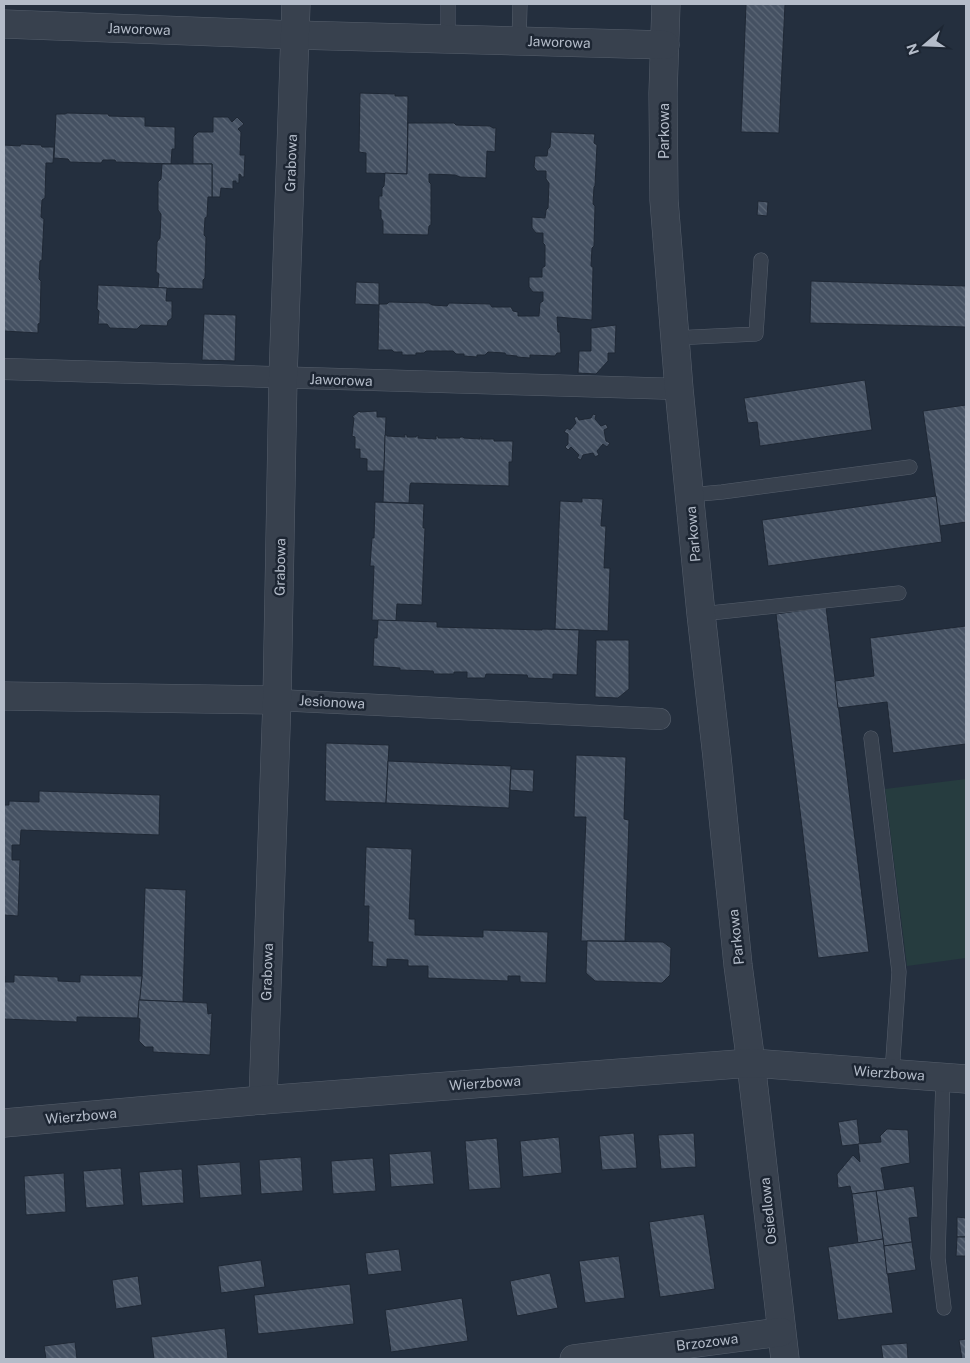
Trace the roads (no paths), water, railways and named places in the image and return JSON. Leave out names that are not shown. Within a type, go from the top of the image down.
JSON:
[{"type":"street","name":"Grabowa","points":[[263,1100],[277,700],[283,378],[296,4]]},
{"type":"street","name":"Parkowa","points":[[666,4],[664,200],[674,338],[738,965],[751,1063]]},
{"type":"street","name":"Jaworowa","points":[[4,24],[296,35],[665,45]]},
{"type":"street","name":"Jaworowa","points":[[4,370],[679,389]]},
{"type":"street","name":"Jesionowa","points":[[4,696],[277,700],[660,718]]},
{"type":"street","name":"Wierzbowa","points":[[4,1123],[263,1100],[751,1063],[954,1078]]},
{"type":"street","name":"Osiedlowa","points":[[751,1063],[785,1359]]},
{"type":"street","name":"Brzozowa","points":[[574,1359],[781,1332]]},
{"type":"lane","points":[[448,4],[448,39]]},
{"type":"lane","points":[[519,41],[520,4]]},
{"type":"lane","points":[[674,338],[756,334],[761,260]]},
{"type":"lane","points":[[689,495],[910,467]]},
{"type":"lane","points":[[701,614],[898,593]]},
{"type":"lane","points":[[871,738],[899,972],[892,1073]]},
{"type":"lane","points":[[944,1308],[938,1258],[954,1078]]}]
